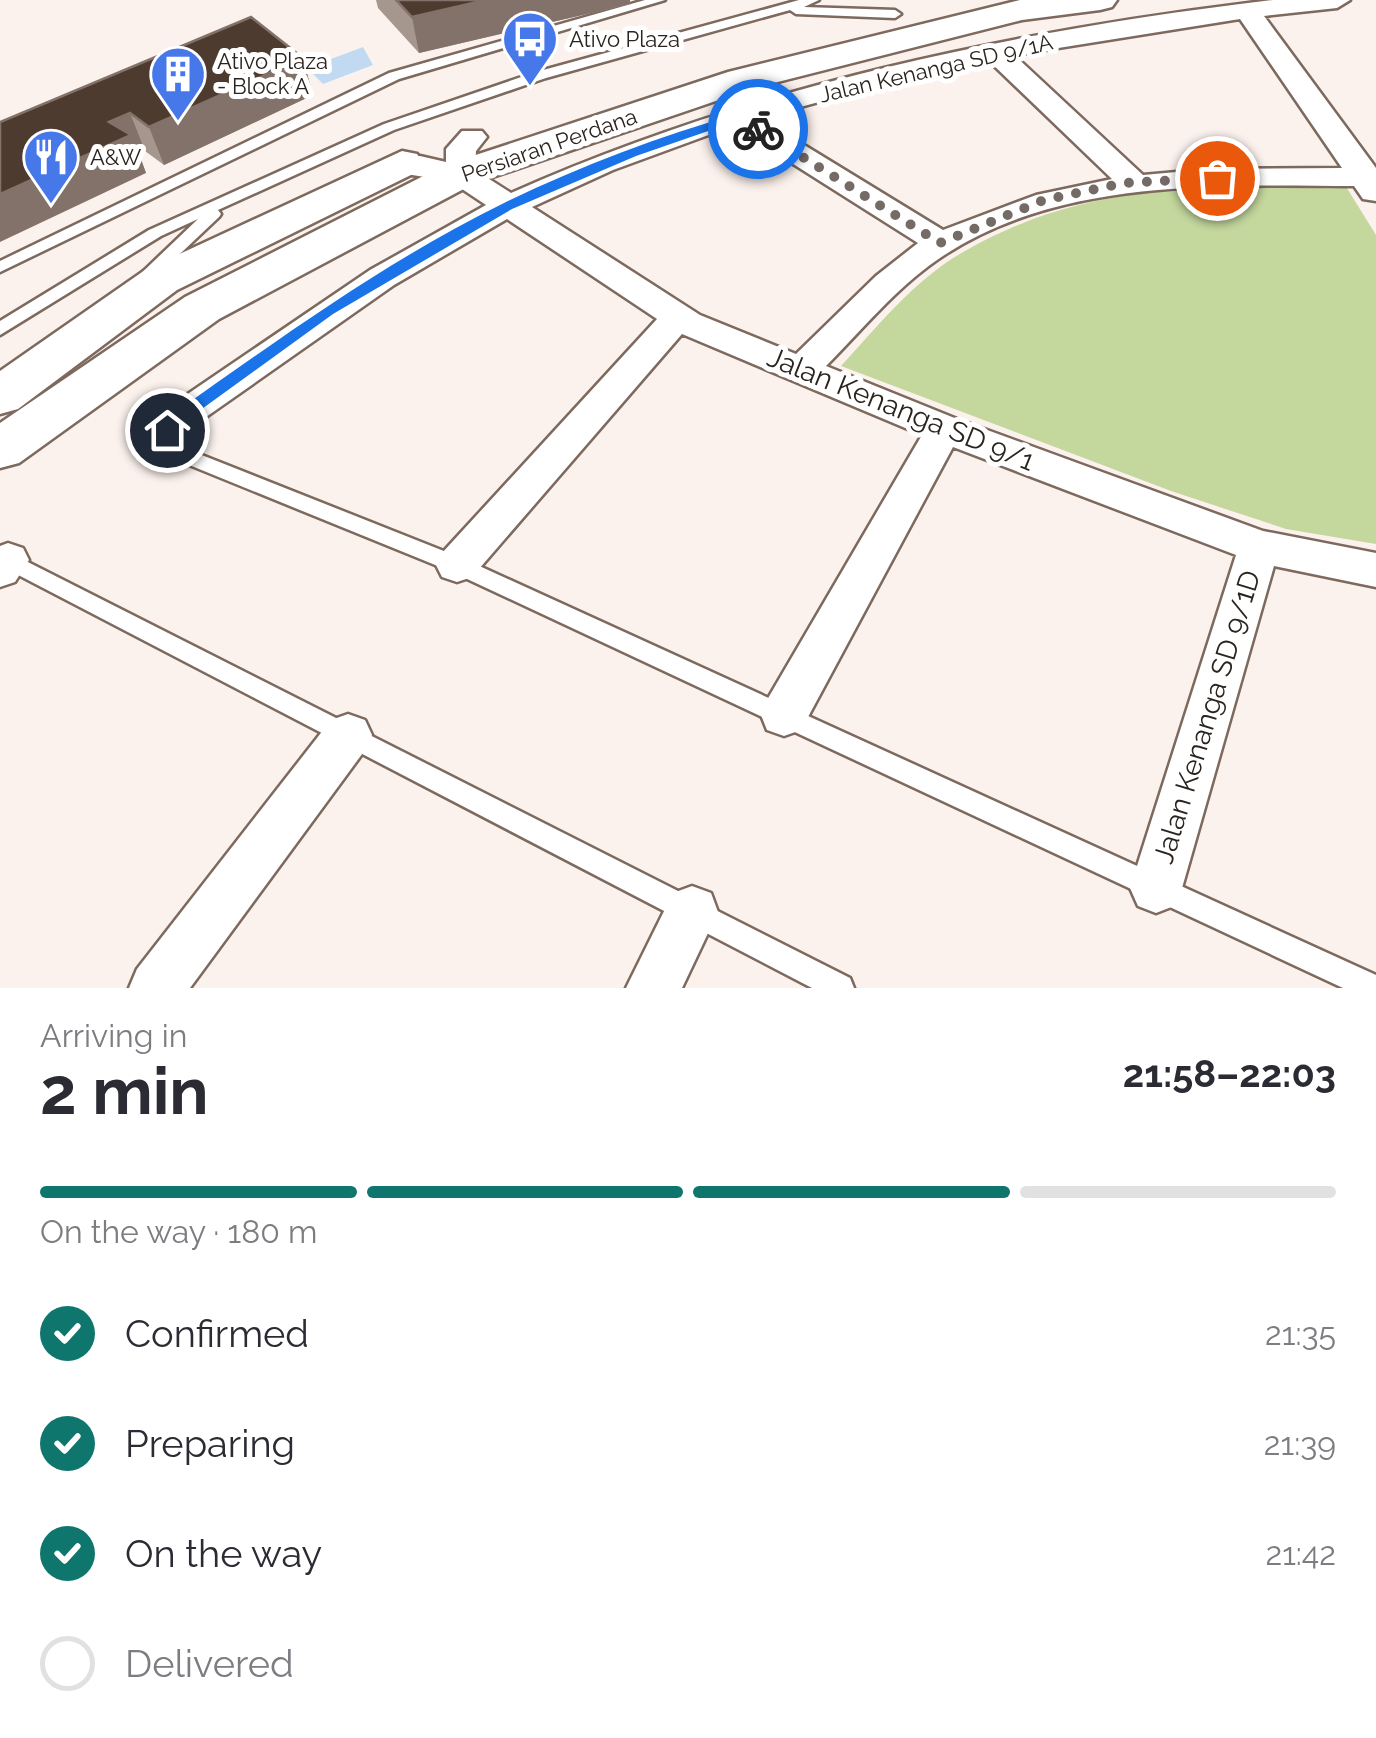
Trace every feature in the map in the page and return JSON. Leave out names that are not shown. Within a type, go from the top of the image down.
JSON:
[{"type":"main road","name":"Persiaran Perdana","points":[[0,450],[202,308],[466,156],[704,60],[950,0]]},
{"type":"main road","name":"Persiaran Perdana","points":[[0,396],[161,280],[398,165],[466,156],[741,80],[1022,10],[1100,0]]},
{"type":"street","name":"Jalan Kenanga SD 9/1A","points":[[179,452],[168,444],[167,430],[328,311],[508,206],[632,154],[738,117],[860,82],[995,52],[1141,23],[1336,0]]},
{"type":"street","points":[[1247,10],[1372,183]]},
{"type":"street","points":[[995,52],[1134,183]]},
{"type":"street","points":[[738,117],[940,243]]},
{"type":"street","name":"Jalan Kenanga SD 9/1","points":[[466,156],[508,206],[678,317],[944,429],[1259,547],[1376,570]]},
{"type":"street","points":[[801,370],[886,288],[940,243],[1044,200],[1134,183],[1372,183]]},
{"type":"street","points":[[457,564],[678,317]]},
{"type":"street","points":[[784,716],[944,429]]},
{"type":"street","name":"Jalan Kenanga SD 9/1D","points":[[1156,888],[1259,547]]},
{"type":"street","points":[[156,988],[348,735]]},
{"type":"street","points":[[653,988],[692,912]]},
{"type":"lane","points":[[1,326],[155,233],[234,195],[639,26],[660,0]]},
{"type":"lane","points":[[754,16],[813,0]]},
{"type":"lane","points":[[0,267],[394,76],[639,26],[794,10],[895,14]]},
{"type":"lane","points":[[116,312],[150,270],[234,195]]},
{"type":"lane","points":[[179,452],[457,564],[1374,988]]},
{"type":"lane","points":[[4,565],[348,735],[840,988]]},
{"type":"green space","points":[[1345,185],[1376,235],[1376,544],[1286,529],[1171,491],[841,366],[898,304],[947,262],[1012,228],[1058,211],[1150,192]]},
{"type":"water","points":[[363,47],[373,65],[323,84],[307,68]]},
{"type":"building","points":[[396,0],[486,0],[412,17]]},
{"type":"building","points":[[251,17],[303,58],[149,127],[130,113],[109,122],[131,135],[0,194],[0,122]]},
{"type":"way so far","points":[[758,129],[940,243],[1044,200],[1124,183],[1217,178]]},
{"type":"place","name":"Ativo Plaza","points":[[530,88]]},
{"type":"place","name":"Ativo Plaza - Block A","points":[[178,123]]},
{"type":"place","name":"A&W","points":[[51,206]]},
{"type":"route","points":[[167,430],[328,311],[508,206],[632,154],[738,117],[758,129]]}]
